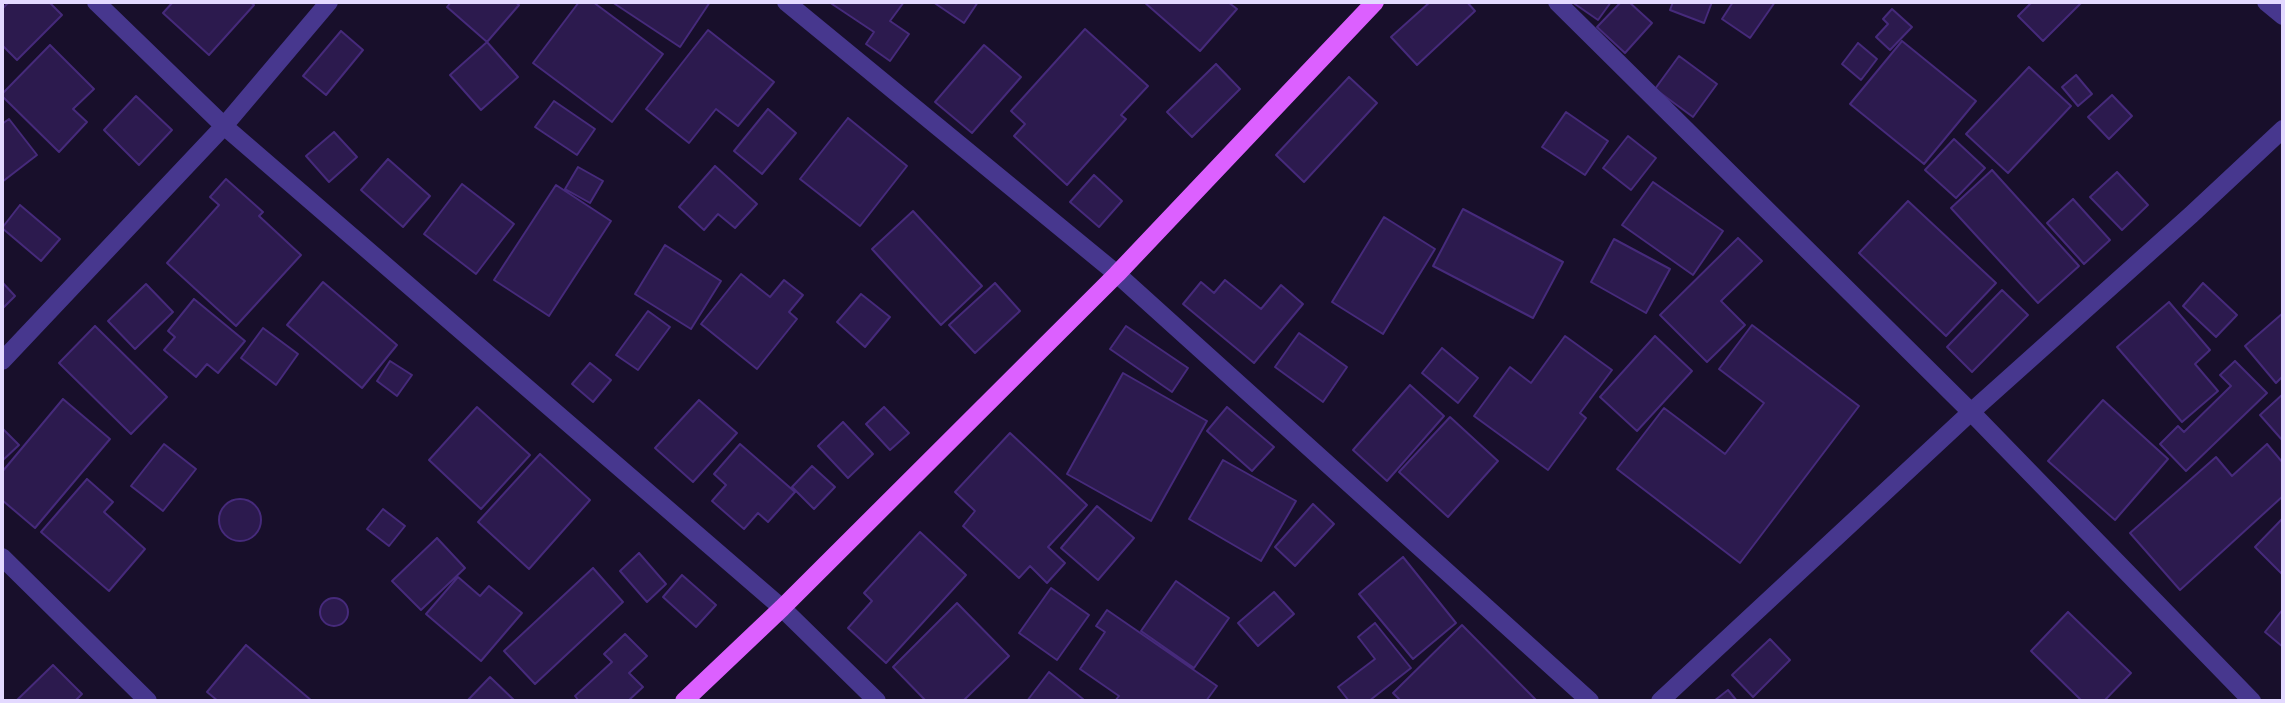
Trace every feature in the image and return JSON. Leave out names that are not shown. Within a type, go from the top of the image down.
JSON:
[{"type":"main road","points":[[684,701],[782,608],[1117,274],[1375,2]]},
{"type":"street","points":[[96,2],[224,126],[782,608],[877,701]]},
{"type":"street","points":[[2,361],[224,126],[329,2]]},
{"type":"street","points":[[786,2],[1117,274],[1590,701]]},
{"type":"street","points":[[1557,2],[1971,412],[2252,701]]},
{"type":"street","points":[[2266,2],[2283,16]]},
{"type":"street","points":[[1660,701],[1971,412],[2283,129]]},
{"type":"street","points":[[2,557],[148,701]]},
{"type":"building","points":[[9,2],[49,2],[62,15],[17,60],[2,45],[2,9]]},
{"type":"building","points":[[173,2],[250,2],[254,5],[209,55],[163,13]]},
{"type":"building","points":[[451,2],[515,2],[519,5],[487,42],[447,7]]},
{"type":"building","points":[[579,2],[593,2],[663,54],[612,122],[533,63]]},
{"type":"building","points":[[612,2],[710,2],[680,47]]},
{"type":"building","points":[[829,2],[904,2],[890,21],[909,34],[890,61],[866,44],[874,32]]},
{"type":"building","points":[[933,2],[978,2],[964,23]]},
{"type":"building","points":[[1144,2],[1228,2],[1237,9],[1200,51]]},
{"type":"building","points":[[1430,2],[1467,2],[1475,11],[1417,65],[1391,37]]},
{"type":"building","points":[[1572,2],[1611,2],[1598,20]]},
{"type":"building","points":[[1621,2],[1629,2],[1652,23],[1625,53],[1597,27]]},
{"type":"building","points":[[1673,2],[1712,2],[1704,23],[1670,10]]},
{"type":"building","points":[[1733,2],[1775,2],[1750,38],[1722,19]]},
{"type":"building","points":[[2032,2],[2082,2],[2043,41],[2018,16]]},
{"type":"building","points":[[1892,9],[1912,27],[1890,50],[1876,37],[1888,24],[1883,19]]},
{"type":"building","points":[[1085,29],[1148,86],[1121,115],[1126,119],[1067,185],[1014,136],[1025,124],[1011,111]]},
{"type":"building","points":[[708,30],[774,82],[738,126],[716,109],[689,143],[646,109]]},
{"type":"building","points":[[341,31],[363,50],[326,95],[303,76]]},
{"type":"building","points":[[1902,41],[1976,101],[1924,164],[1850,104]]},
{"type":"building","points":[[487,42],[518,77],[481,110],[450,75]]},
{"type":"building","points":[[1858,43],[1877,59],[1861,80],[1842,64]]},
{"type":"building","points":[[50,45],[94,89],[73,109],[87,122],[59,152],[2,96]]},
{"type":"building","points":[[984,45],[1021,77],[972,133],[935,102]]},
{"type":"building","points":[[1679,56],[1717,84],[1693,117],[1655,89]]},
{"type":"building","points":[[1216,64],[1240,89],[1192,137],[1167,112]]},
{"type":"building","points":[[2029,67],[2071,106],[2008,173],[1966,134]]},
{"type":"building","points":[[2076,75],[2092,94],[2078,106],[2062,87]]},
{"type":"building","points":[[1349,77],[1377,103],[1304,182],[1276,155]]},
{"type":"building","points":[[2112,95],[2132,116],[2109,139],[2088,117]]},
{"type":"building","points":[[136,96],[172,130],[139,165],[104,130]]},
{"type":"building","points":[[554,101],[595,129],[577,155],[535,127]]},
{"type":"building","points":[[768,109],[796,133],[762,174],[734,151]]},
{"type":"building","points":[[1566,112],[1608,141],[1585,175],[1542,147]]},
{"type":"building","points":[[848,118],[907,166],[860,226],[800,179]]},
{"type":"building","points":[[9,119],[37,155],[2,182],[2,124]]},
{"type":"building","points":[[334,132],[357,157],[329,182],[306,156]]},
{"type":"building","points":[[1628,136],[1656,158],[1631,190],[1603,168]]},
{"type":"building","points":[[1954,139],[1985,168],[1956,198],[1925,170]]},
{"type":"building","points":[[388,159],[430,196],[403,227],[361,190]]},
{"type":"building","points":[[715,166],[757,204],[735,228],[718,214],[704,230],[679,207]]},
{"type":"building","points":[[578,167],[603,181],[590,203],[565,189]]},
{"type":"building","points":[[1992,170],[2079,266],[2038,303],[1951,208]]},
{"type":"building","points":[[2117,172],[2148,205],[2122,230],[2090,197]]},
{"type":"building","points":[[1094,175],[1122,201],[1099,227],[1070,202]]},
{"type":"building","points":[[226,179],[263,212],[259,216],[301,255],[236,326],[167,263],[219,205],[210,197]]},
{"type":"building","points":[[1653,182],[1723,231],[1693,275],[1622,225]]},
{"type":"building","points":[[462,184],[514,224],[476,274],[424,234]]},
{"type":"building","points":[[556,185],[611,221],[549,316],[494,280]]},
{"type":"building","points":[[2073,199],[2110,240],[2084,264],[2047,223]]},
{"type":"building","points":[[1908,201],[1996,283],[1946,336],[1859,253]]},
{"type":"building","points":[[20,205],[60,239],[41,261],[2,228]]},
{"type":"building","points":[[1463,209],[1563,262],[1533,318],[1433,266]]},
{"type":"building","points":[[913,211],[982,286],[941,325],[872,249]]},
{"type":"building","points":[[1384,217],[1435,249],[1383,334],[1332,302]]},
{"type":"building","points":[[1738,238],[1762,261],[1721,301],[1745,325],[1707,362],[1660,315]]},
{"type":"building","points":[[1614,239],[1670,269],[1646,313],[1591,282]]},
{"type":"building","points":[[665,245],[721,281],[691,329],[635,294]]},
{"type":"building","points":[[741,274],[770,297],[784,280],[803,295],[789,312],[797,319],[757,369],[701,324]]},
{"type":"building","points":[[1225,280],[1261,309],[1281,285],[1303,304],[1254,363],[1183,304],[1201,282],[1214,293]]},
{"type":"building","points":[[2,282],[15,296],[2,309]]},
{"type":"building","points":[[323,282],[397,345],[362,388],[287,325]]},
{"type":"building","points":[[995,283],[1020,311],[975,353],[949,325]]},
{"type":"building","points":[[2203,283],[2237,315],[2216,337],[2183,306]]},
{"type":"building","points":[[146,284],[173,312],[135,349],[108,321]]},
{"type":"building","points":[[2002,290],[2028,315],[1972,372],[1947,347]]},
{"type":"building","points":[[861,294],[890,317],[865,347],[837,322]]},
{"type":"building","points":[[194,299],[245,341],[218,373],[207,364],[196,377],[164,350],[175,337],[168,331]]},
{"type":"building","points":[[2169,302],[2210,350],[2195,364],[2218,391],[2182,422],[2117,347]]},
{"type":"building","points":[[648,311],[670,327],[638,370],[616,355]]},
{"type":"building","points":[[2283,313],[2283,376],[2276,383],[2245,346]]},
{"type":"building","points":[[1752,325],[1859,406],[1740,563],[1617,469],[1664,408],[1725,454],[1764,403],[1719,369]]},
{"type":"building","points":[[95,326],[167,397],[131,434],[59,363]]},
{"type":"building","points":[[1126,326],[1188,368],[1172,392],[1110,349]]},
{"type":"building","points":[[263,328],[298,354],[276,385],[241,358]]},
{"type":"building","points":[[1299,333],[1347,367],[1323,402],[1275,367]]},
{"type":"building","points":[[1565,336],[1612,370],[1580,413],[1586,418],[1548,470],[1474,416],[1510,367],[1531,383]]},
{"type":"building","points":[[1655,336],[1692,371],[1637,431],[1600,397]]},
{"type":"building","points":[[1442,348],[1478,378],[1458,403],[1422,373]]},
{"type":"building","points":[[390,361],[412,375],[397,396],[377,381]]},
{"type":"building","points":[[2235,361],[2267,393],[2186,471],[2160,444],[2178,426],[2184,432],[2231,386],[2220,375]]},
{"type":"building","points":[[590,363],[611,380],[593,402],[572,384]]},
{"type":"building","points":[[1123,373],[1207,421],[1151,521],[1067,474]]},
{"type":"building","points":[[1410,385],[1444,416],[1387,481],[1353,450]]},
{"type":"building","points":[[2283,394],[2283,441],[2260,415]]},
{"type":"building","points":[[63,399],[110,439],[35,528],[2,500],[2,472]]},
{"type":"building","points":[[699,400],[737,433],[693,482],[655,448]]},
{"type":"building","points":[[2103,400],[2168,459],[2115,520],[2048,461]]},
{"type":"building","points":[[477,407],[530,455],[481,509],[429,460]]},
{"type":"building","points":[[884,407],[909,433],[890,450],[866,424]]},
{"type":"building","points":[[1227,407],[1274,447],[1252,471],[1207,431]]},
{"type":"building","points":[[1450,417],[1498,461],[1448,517],[1399,472]]},
{"type":"building","points":[[843,422],[873,454],[848,478],[818,446]]},
{"type":"building","points":[[2,428],[19,445],[2,461]]},
{"type":"building","points":[[1010,433],[1087,505],[1048,547],[1065,563],[1047,583],[1030,566],[1019,578],[963,526],[975,511],[955,492]]},
{"type":"building","points":[[164,444],[196,469],[163,511],[131,486]]},
{"type":"building","points":[[740,444],[795,492],[768,522],[758,513],[744,529],[712,501],[726,485],[714,474]]},
{"type":"building","points":[[2267,444],[2283,463],[2283,496],[2180,590],[2130,533],[2216,457],[2232,476]]},
{"type":"building","points":[[540,454],[590,500],[529,569],[478,522]]},
{"type":"building","points":[[1223,460],[1296,501],[1261,561],[1189,519]]},
{"type":"building","points":[[812,466],[835,487],[814,509],[792,487]]},
{"type":"building","points":[[87,479],[113,502],[104,512],[145,549],[109,591],[41,532]]},
{"type":"building","points":[[240,499],[255,505],[261,520],[255,535],[240,541],[225,535],[219,520],[225,505]]},
{"type":"building","points":[[1313,504],[1334,524],[1295,566],[1275,547]]},
{"type":"building","points":[[1097,506],[1134,538],[1098,580],[1061,548]]},
{"type":"building","points":[[383,509],[405,526],[389,546],[367,529]]},
{"type":"building","points":[[2283,518],[2283,575],[2255,547]]},
{"type":"building","points":[[920,532],[966,575],[886,663],[848,628],[872,601],[864,593]]},
{"type":"building","points":[[437,538],[465,568],[421,610],[392,581]]},
{"type":"building","points":[[639,553],[666,584],[647,602],[620,571]]},
{"type":"building","points":[[1403,557],[1456,623],[1413,659],[1359,594]]},
{"type":"building","points":[[593,568],[623,602],[535,684],[504,651]]},
{"type":"building","points":[[682,575],[716,605],[696,627],[663,597]]},
{"type":"building","points":[[458,577],[480,596],[489,586],[522,613],[481,661],[426,614]]},
{"type":"building","points":[[1176,581],[1229,618],[1194,668],[1141,631]]},
{"type":"building","points":[[1051,588],[1089,615],[1057,660],[1019,633]]},
{"type":"building","points":[[1274,592],[1294,614],[1258,646],[1238,623]]},
{"type":"building","points":[[334,598],[344,602],[348,612],[344,622],[334,626],[324,622],[320,612],[324,602]]},
{"type":"building","points":[[957,603],[1009,656],[963,701],[926,701],[893,667]]},
{"type":"building","points":[[2283,609],[2283,647],[2265,632]]},
{"type":"building","points":[[1107,610],[1217,686],[1206,701],[1115,701],[1119,696],[1080,669],[1105,632],[1096,626]]},
{"type":"building","points":[[2068,612],[2131,673],[2104,701],[2082,701],[2031,651]]},
{"type":"building","points":[[1375,623],[1411,668],[1369,701],[1349,701],[1338,687],[1375,659],[1358,637]]},
{"type":"building","points":[[1462,625],[1537,701],[1401,701],[1393,693]]},
{"type":"building","points":[[625,634],[647,656],[629,673],[643,687],[628,701],[579,701],[575,696],[612,662],[604,654]]},
{"type":"building","points":[[1770,639],[1790,660],[1753,697],[1732,675]]},
{"type":"building","points":[[246,645],[312,701],[218,701],[207,692]]},
{"type":"building","points":[[53,665],[82,694],[75,701],[16,701]]},
{"type":"building","points":[[1049,672],[1083,699],[1082,701],[1027,701]]},
{"type":"building","points":[[490,677],[515,701],[467,701]]},
{"type":"building","points":[[1728,690],[1737,701],[1714,701]]}]
